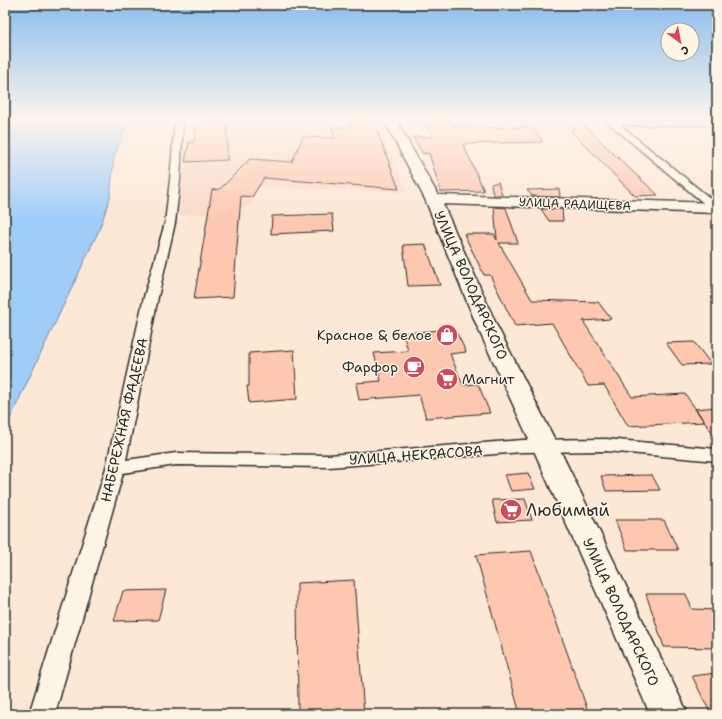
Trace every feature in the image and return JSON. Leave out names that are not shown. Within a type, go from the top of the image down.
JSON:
[{"type":"street","name":"НАБЕРЕЖНАЯ ФАДЕЕВА","points":[[42,714],[115,468],[151,297],[170,223],[177,154]]},
{"type":"street","name":"УЛИЦА ВОЛОДАРСКОГО","points":[[408,154],[433,199],[487,326],[545,446],[668,714]]},
{"type":"street","points":[[650,154],[717,208]]},
{"type":"street","name":"УЛИЦА РАДИЩЕВА","points":[[433,199],[717,208]]},
{"type":"street","name":"УЛИЦА НЕКРАСОВА","points":[[115,468],[176,459],[329,461],[523,446],[606,445],[717,455]]},
{"type":"shaded area","points":[[185,154],[390,154],[407,192],[253,187],[252,205],[226,213],[179,215]]},
{"type":"water","points":[[5,154],[115,154],[110,198],[99,230],[5,429]]},
{"type":"building","points":[[187,154],[227,154],[227,160],[185,162]]},
{"type":"building","points":[[296,154],[386,154],[399,189],[264,178],[252,197],[241,196],[233,297],[194,299],[212,190],[220,189],[250,159],[292,162]]},
{"type":"building","points":[[429,154],[467,154],[484,191],[441,192]]},
{"type":"building","points":[[593,154],[613,154],[658,195],[635,196]]},
{"type":"building","points":[[498,182],[502,195],[493,195],[491,184]]},
{"type":"building","points":[[559,189],[560,197],[532,196],[527,190]]},
{"type":"building","points":[[494,207],[506,208],[518,243],[499,243],[532,300],[598,302],[611,319],[583,321],[632,397],[685,394],[705,422],[628,426],[604,385],[588,386],[552,323],[515,326],[490,275],[484,275],[464,234],[494,234],[497,240]]},
{"type":"building","points":[[541,209],[562,209],[563,221],[549,221]]},
{"type":"building","points":[[332,214],[334,231],[271,234],[272,216]]},
{"type":"building","points":[[425,244],[440,285],[408,286],[403,245]]},
{"type":"building","points":[[455,329],[466,352],[450,354],[463,385],[478,384],[490,413],[426,418],[419,395],[359,400],[356,383],[381,381],[374,353],[408,351],[403,333]]},
{"type":"building","points":[[694,342],[711,364],[682,365],[666,343]]},
{"type":"building","points":[[294,350],[297,399],[249,403],[247,386],[249,386],[249,353]]},
{"type":"building","points":[[717,407],[717,439],[695,409]]},
{"type":"building","points":[[528,473],[535,489],[511,491],[505,475]]},
{"type":"building","points":[[652,475],[660,490],[606,491],[601,476]]},
{"type":"building","name":"Любимый","points":[[525,499],[532,520],[497,522],[492,500]]},
{"type":"building","points":[[615,520],[664,520],[678,550],[627,550]]},
{"type":"building","points":[[531,551],[589,714],[520,714],[476,555]]},
{"type":"building","points":[[354,580],[364,714],[298,714],[297,583]]},
{"type":"building","points":[[166,590],[158,620],[114,621],[123,591]]},
{"type":"building","points":[[646,594],[686,594],[692,609],[717,610],[717,648],[664,647]]},
{"type":"building","points":[[717,673],[717,714],[711,714],[692,676]]},
{"type":"place","name":"Красное & белое","points":[[447,335]]},
{"type":"place","name":"Фарфор","points":[[414,367]]},
{"type":"place","name":"Магнит","points":[[447,379]]},
{"type":"place","name":"Любимый","points":[[511,510]]}]
